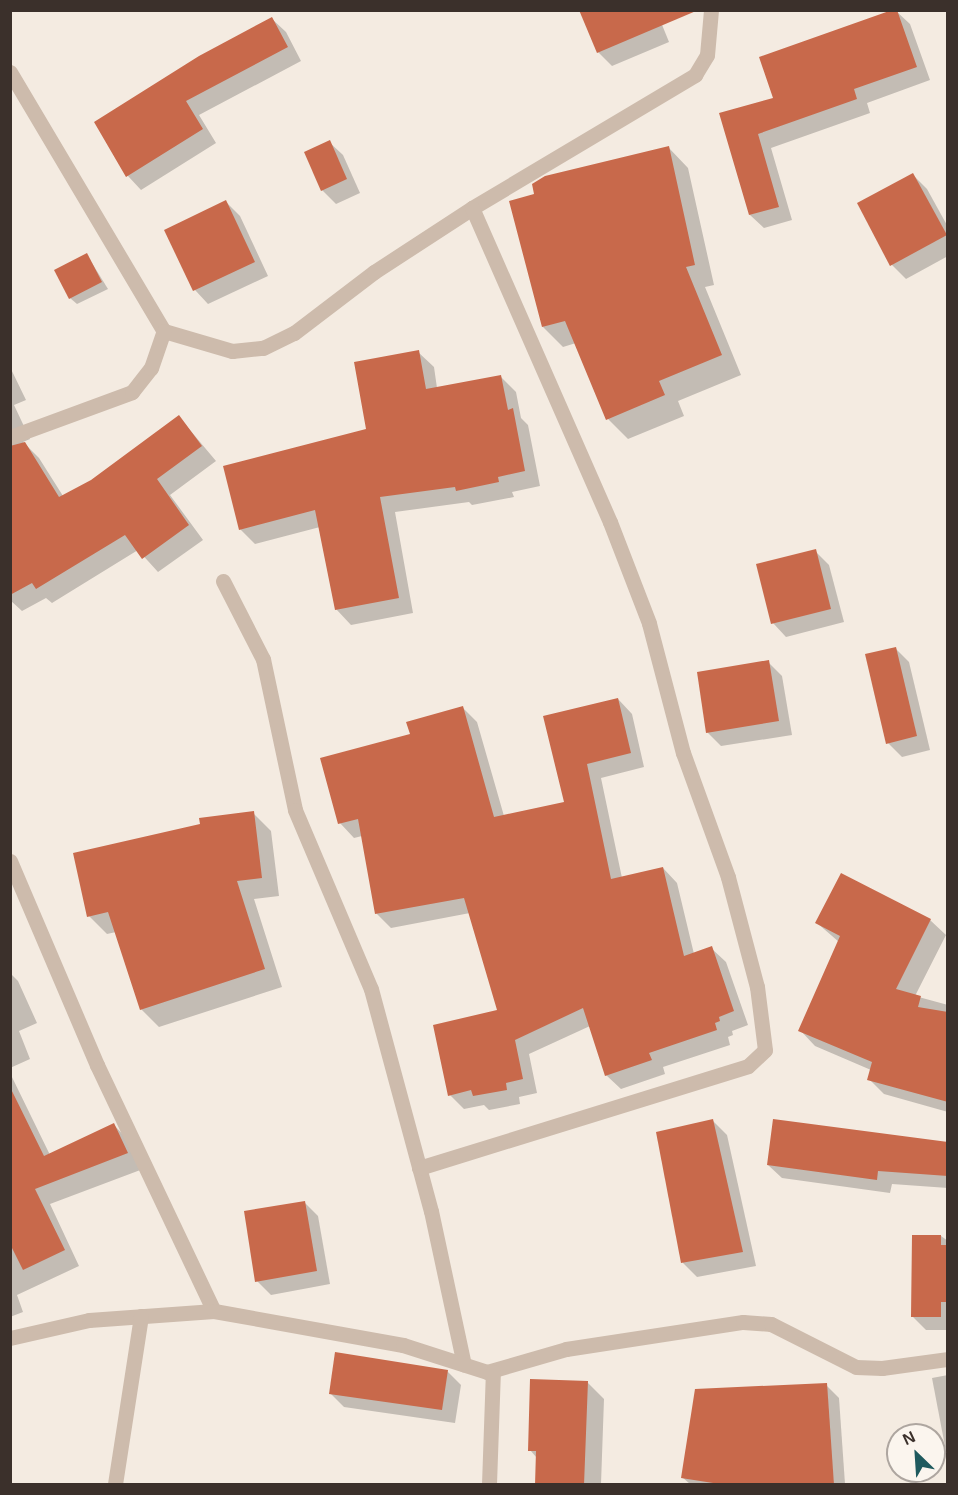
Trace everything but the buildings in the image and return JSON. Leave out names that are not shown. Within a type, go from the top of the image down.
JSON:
[{"type":"street","points":[[10,72],[164,331],[232,351],[263,348],[294,333],[374,272],[472,208],[695,75],[707,55],[711,10]]},
{"type":"street","points":[[419,1168],[748,1066],[765,1050],[757,987],[728,878],[682,753],[649,623],[610,522],[472,208]]},
{"type":"street","points":[[10,437],[132,392],[151,368],[164,331]]},
{"type":"street","points":[[223,581],[264,659],[295,810],[371,989],[419,1168],[464,1365]]},
{"type":"street","points":[[10,861],[97,1065],[214,1311]]},
{"type":"street","points":[[10,1338],[89,1320],[214,1311],[404,1345],[493,1372],[566,1349],[743,1322],[771,1324],[856,1367],[882,1368],[948,1359]]},
{"type":"street","points":[[115,1485],[141,1316]]},
{"type":"street","points":[[489,1485],[493,1372]]}]
